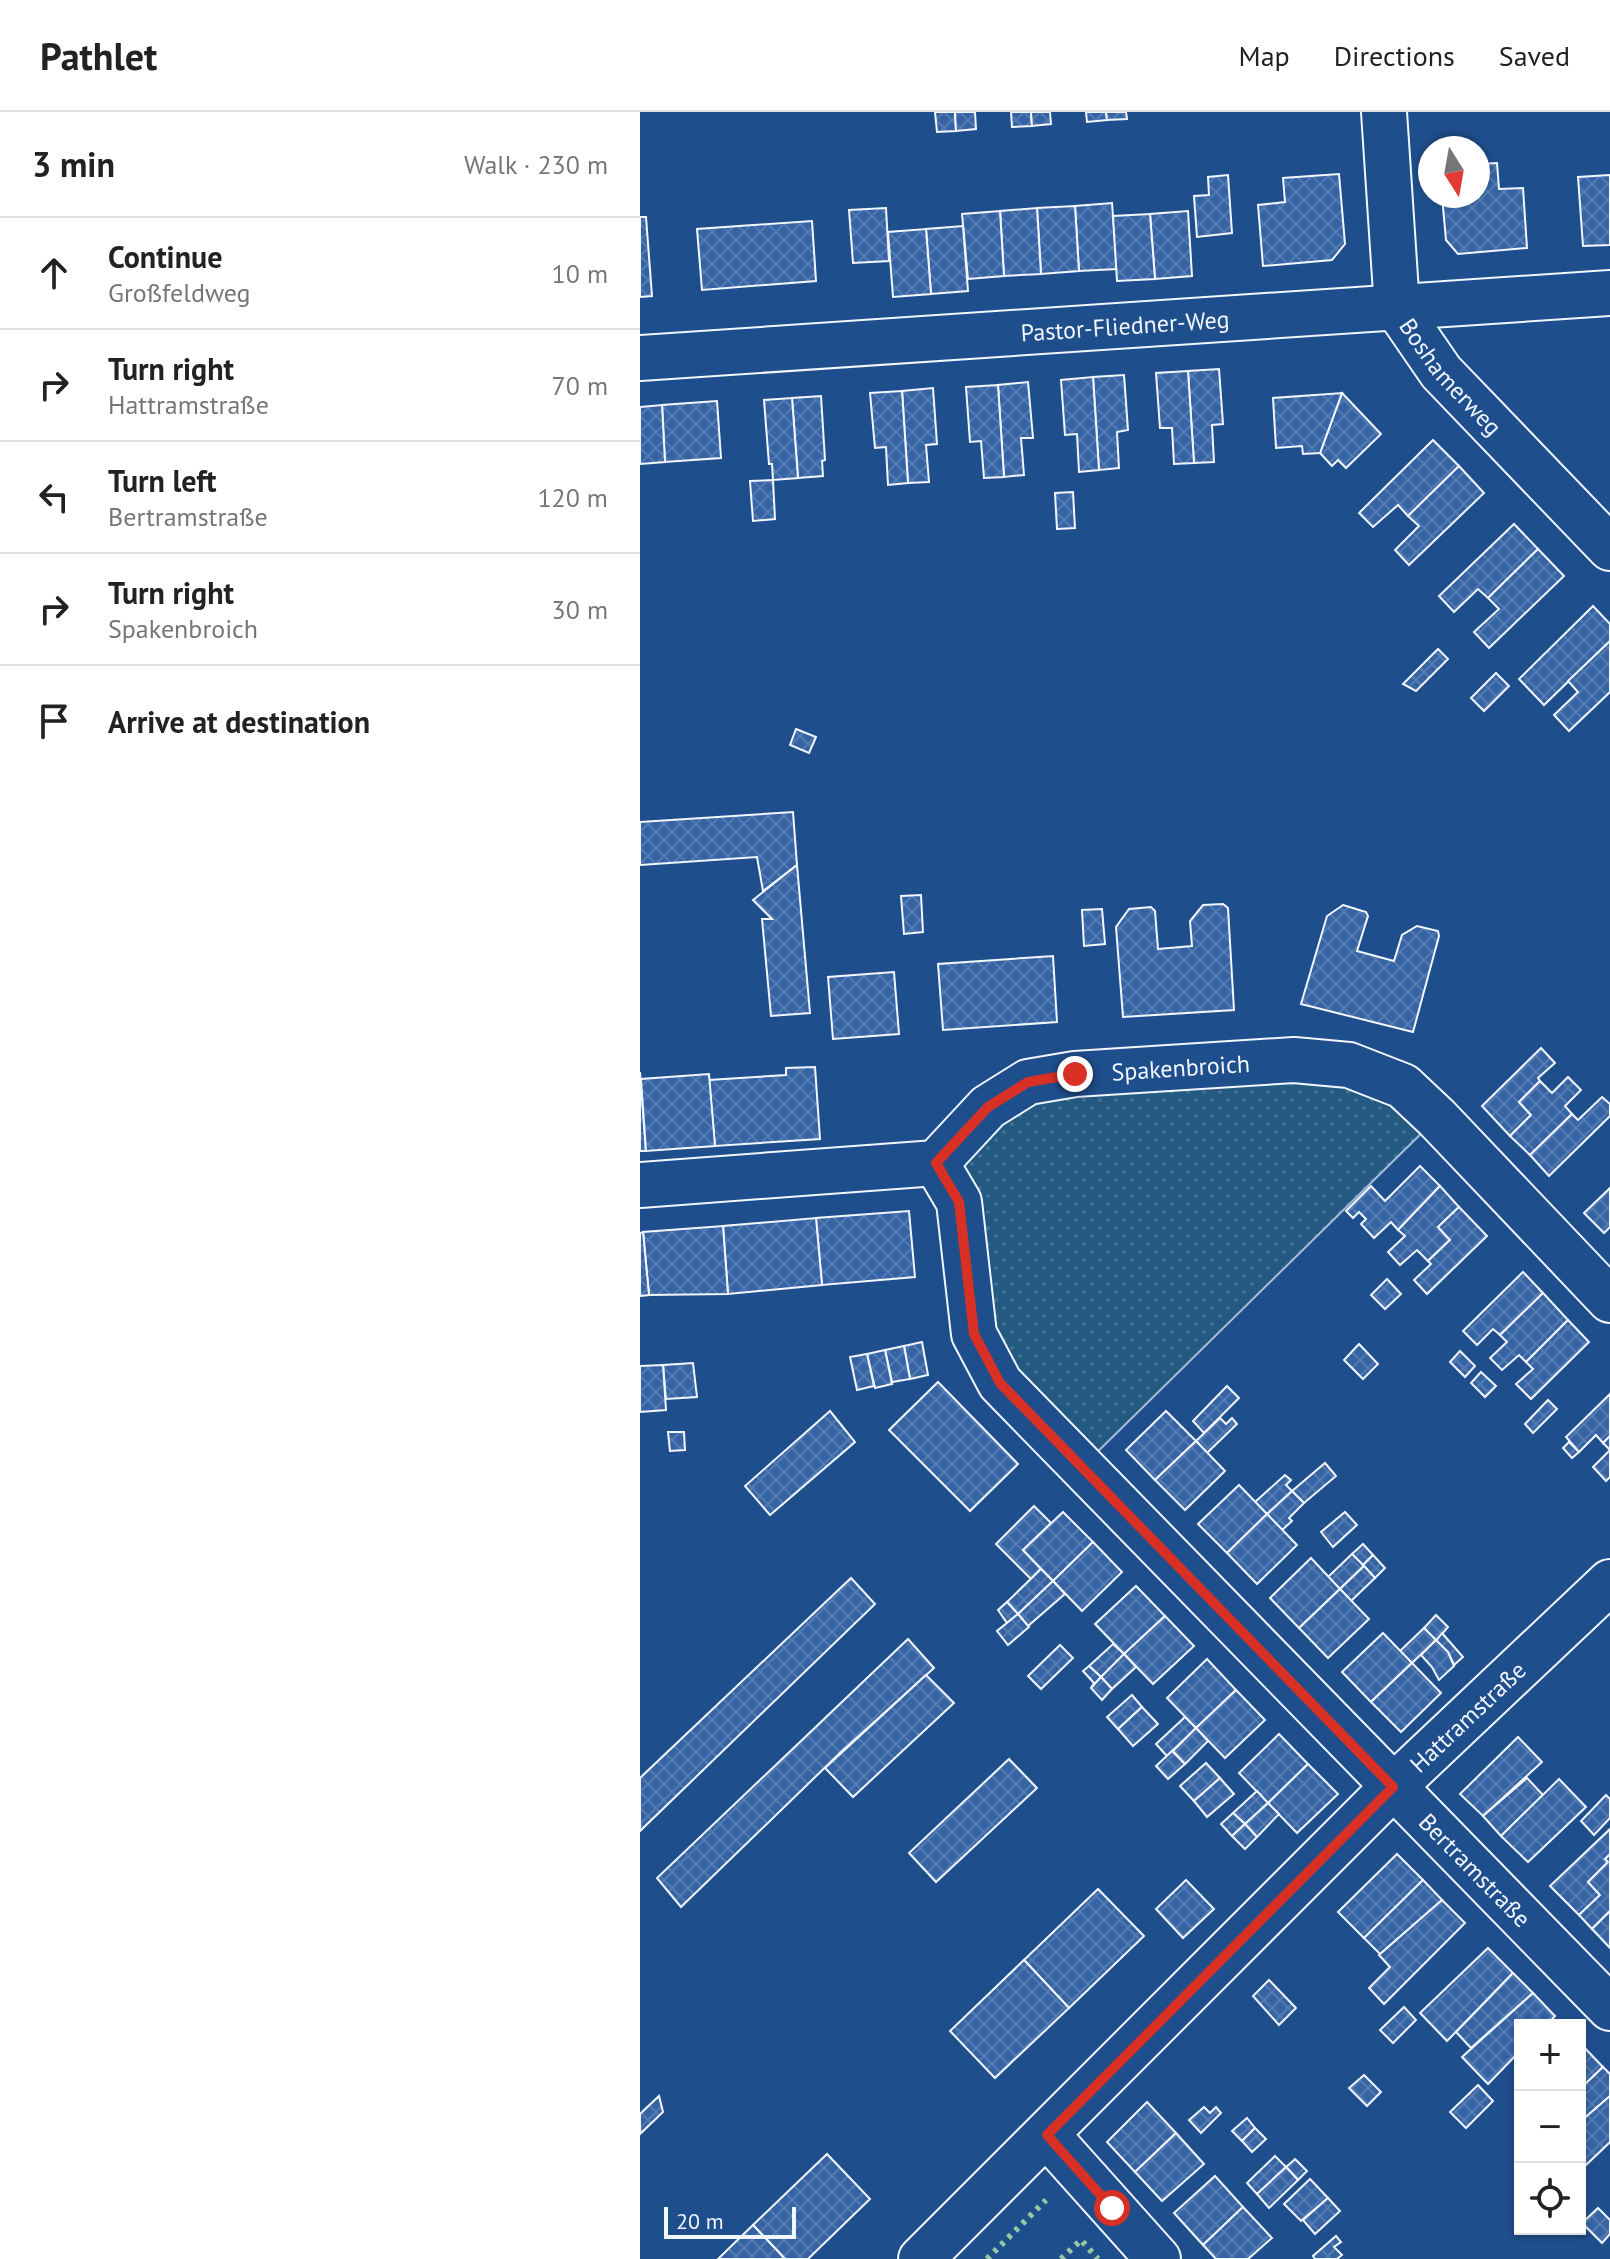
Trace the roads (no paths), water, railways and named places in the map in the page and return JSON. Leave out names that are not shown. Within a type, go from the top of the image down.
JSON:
[{"type":"street","name":"Boshamerweg","points":[[1384,112],[1397,308],[1441,372],[1610,548]]},
{"type":"street","name":"Pastor-Fliedner-Weg","points":[[640,358],[1610,293]]},
{"type":"street","name":"Spakenbroich","points":[[936,1163],[988,1107],[1028,1082],[1075,1074],[1294,1060],[1349,1065],[1403,1086],[1610,1300]]},
{"type":"street","points":[[640,1185],[936,1163]]},
{"type":"street","name":"Bertramstraße","points":[[936,1163],[959,1202],[974,1334],[1000,1383],[1610,2008]]},
{"type":"street","name":"Hattramstraße","points":[[921,2259],[1393,1787],[1610,1582]]},
{"type":"street","points":[[1047,2135],[1158,2259]]}]
